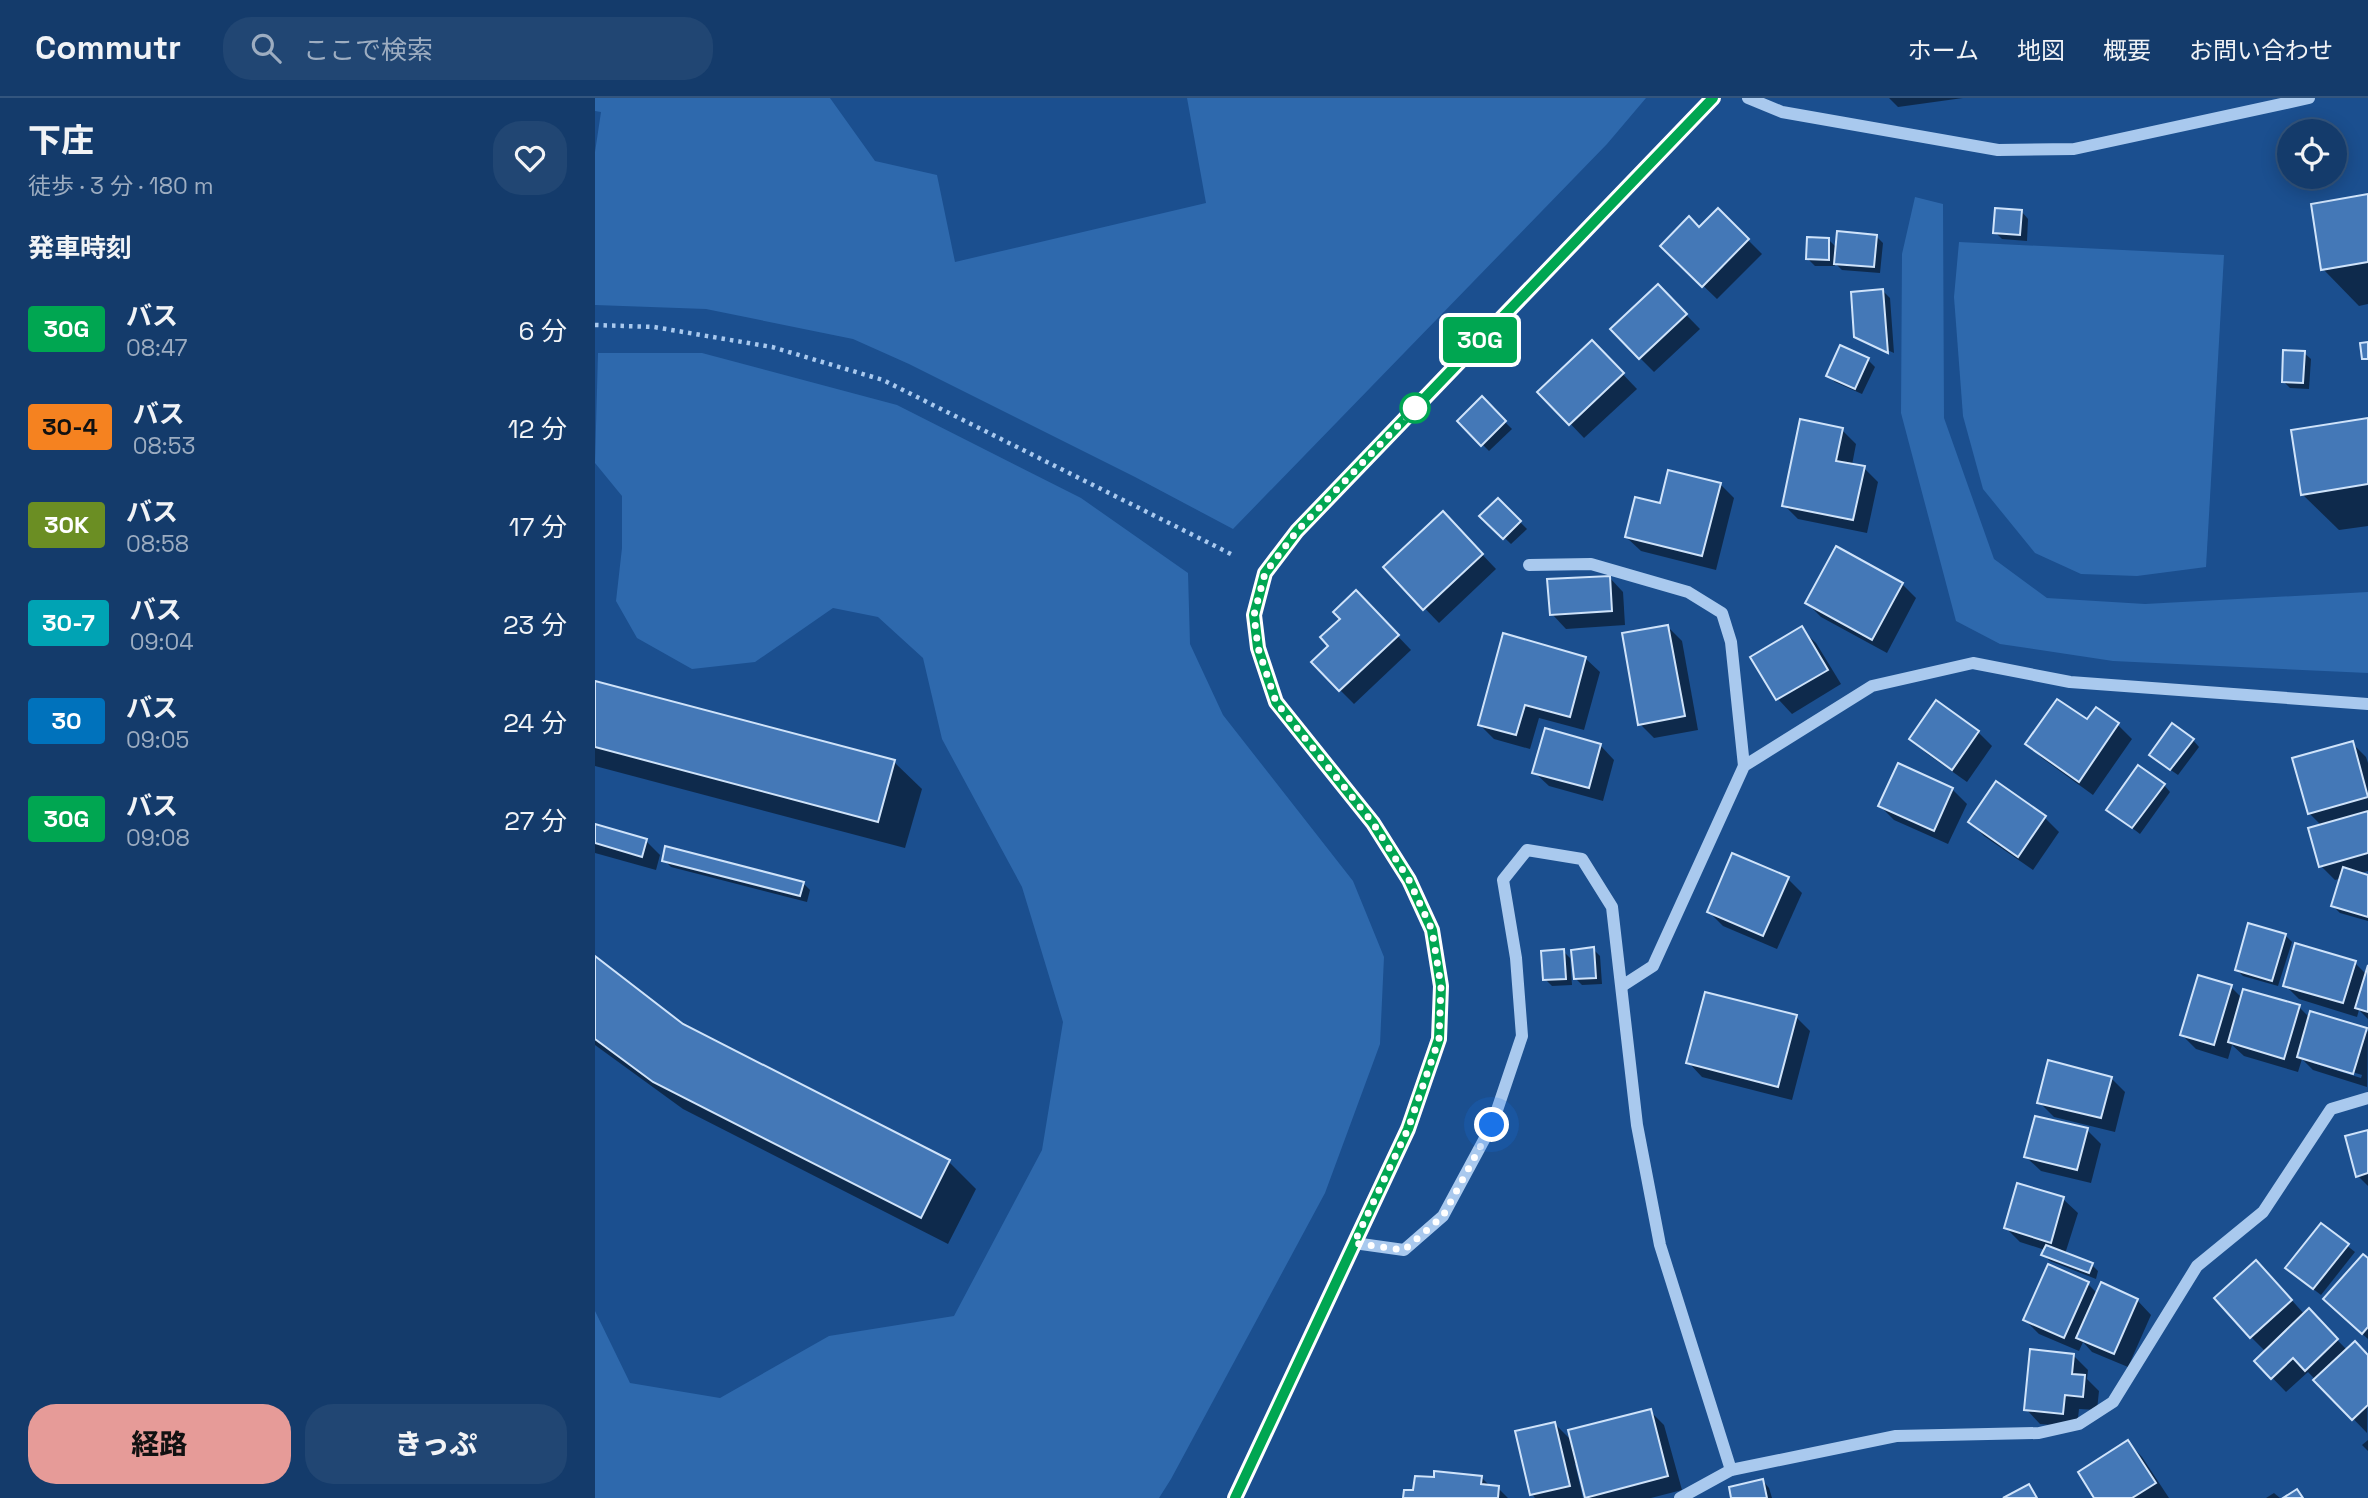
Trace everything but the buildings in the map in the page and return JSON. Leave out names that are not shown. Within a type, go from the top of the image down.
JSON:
[{"type":"street","points":[[1235,1498],[1408,1129],[1439,1039],[1441,986],[1432,930],[1409,880],[1373,823],[1276,702],[1258,648],[1254,615],[1265,573],[1297,531],[1713,98]]},
{"type":"street","points":[[1748,98],[1782,112],[1998,150],[2011,150],[2074,149],[2309,98]]},
{"type":"street","points":[[1529,565],[1591,564],[1688,592],[1722,613],[1731,642],[1744,766],[1653,966],[1622,986]]},
{"type":"street","points":[[1744,766],[1872,686],[1973,663],[2070,682],[2368,704]]},
{"type":"street","points":[[1354,1243],[1404,1250],[1443,1216],[1492,1125],[1522,1036],[1516,958],[1503,880],[1527,850],[1582,859],[1612,907],[1637,1125],[1660,1245],[1731,1470]]},
{"type":"street","points":[[1680,1498],[1731,1470],[1896,1436],[2039,1433],[2079,1424],[2113,1402],[2197,1266],[2263,1212],[2331,1109],[2368,1098]]},
{"type":"path","points":[[595,325],[654,327],[772,347],[883,380],[1231,554]]},
{"type":"shaded area","points":[[595,98],[830,98],[875,161],[937,175],[955,262],[1206,203],[1187,98],[1646,98],[1607,144],[1233,529],[909,364],[853,339],[706,309],[595,305],[595,152],[601,112],[595,111]]},
{"type":"shaded area","points":[[1915,197],[1943,204],[1944,418],[1994,559],[2047,598],[2145,604],[2368,592],[2368,673],[2113,661],[2000,644],[1956,621],[1901,413],[1902,254]]},
{"type":"shaded area","points":[[1959,242],[2224,255],[2206,567],[2137,576],[2081,574],[2035,553],[1983,489],[1963,416],[1954,297]]},
{"type":"shaded area","points":[[598,353],[702,353],[897,405],[1081,498],[1188,573],[1190,644],[1223,715],[1353,881],[1384,957],[1380,1044],[1325,1193],[1159,1498],[595,1498],[595,1311],[630,1383],[720,1398],[829,1336],[954,1316],[1042,1150],[1063,1022],[1022,887],[942,739],[923,658],[878,617],[833,608],[755,662],[692,669],[637,638],[616,601],[622,548],[622,496],[595,463]]},
{"type":"bus line","name":"30G","points":[[1235,1498],[1408,1129],[1439,1039],[1441,986],[1432,930],[1409,880],[1373,823],[1276,702],[1258,648],[1254,615],[1265,573],[1297,531],[1713,98]]},
{"type":"route","points":[[1415,408],[1297,531],[1265,573],[1254,615],[1258,648],[1276,702],[1373,823],[1409,880],[1432,930],[1441,986],[1439,1039],[1408,1129],[1354,1243],[1404,1250],[1443,1216],[1492,1125]]}]
